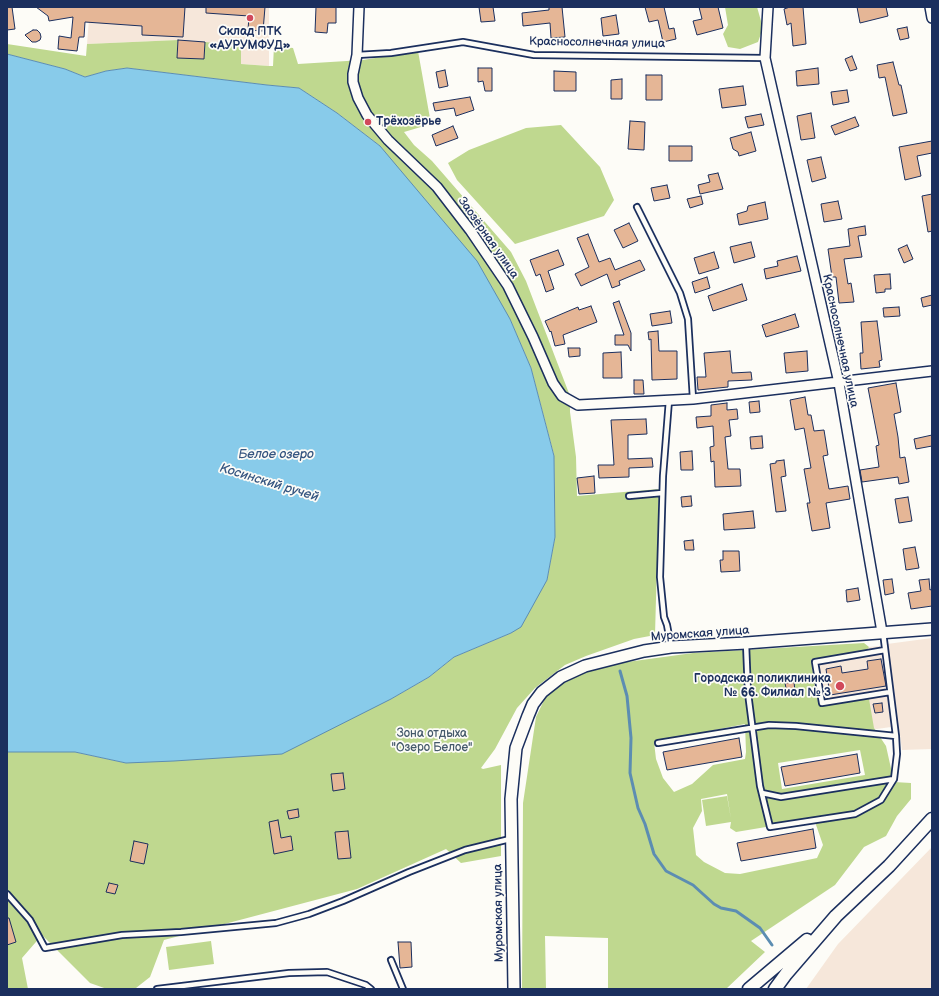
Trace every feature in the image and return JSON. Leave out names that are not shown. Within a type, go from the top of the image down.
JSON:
[{"type":"main road","points":[[749,989],[836,916],[889,866],[932,819]]},
{"type":"main road","points":[[775,989],[806,950],[836,916]]},
{"type":"street","name":"Заозёрная улица","points":[[359,7],[357,55],[353,82],[358,98],[367,116],[388,140],[437,187],[470,230],[508,286],[533,337],[553,383],[562,396],[578,405],[693,399],[932,371]]},
{"type":"street","name":"Красносолнечная улица","points":[[768,7],[765,58],[839,383],[882,632]]},
{"type":"street","points":[[930,7],[932,18]]},
{"type":"street","name":"Муромская улица","points":[[514,989],[510,838],[511,799],[516,748],[530,710],[542,692],[561,677],[585,666],[644,651],[671,647],[746,643],[932,628]]},
{"type":"lane","name":"Красносолнечная улица","points":[[357,55],[391,53],[463,42],[534,55],[765,58]]},
{"type":"lane","points":[[637,207],[680,293],[688,319],[693,399]]},
{"type":"lane","points":[[668,400],[662,493],[660,577],[664,617],[671,647]]},
{"type":"lane","points":[[629,496],[662,493]]},
{"type":"lane","points":[[746,643],[748,693],[752,728],[762,793],[770,827],[855,814],[881,800],[894,779],[897,754],[896,736],[882,632]]},
{"type":"lane","points":[[885,650],[815,662],[822,703],[890,692]]},
{"type":"lane","points":[[658,743],[769,725],[796,726],[896,736]]},
{"type":"lane","points":[[762,793],[780,797],[894,779]]},
{"type":"lane","points":[[919,834],[932,828]]},
{"type":"lane","points":[[7,894],[30,920],[44,948],[122,935],[181,932],[276,923],[309,914],[330,906],[409,872],[466,850],[510,838]]},
{"type":"lane","points":[[391,960],[403,989]]},
{"type":"lane","points":[[157,989],[290,973],[327,972],[366,985],[371,989]]},
{"type":"shaded area","points":[[90,7],[269,7],[269,66],[241,64],[241,46],[204,59],[177,58],[178,40],[87,44]]},
{"type":"shaded area","points":[[932,638],[932,749],[902,750],[887,644]]},
{"type":"shaded area","name":"Городская поликлиника № 66. Филиал № 3","points":[[880,646],[891,727],[877,729],[808,722],[795,691],[794,682],[804,652]]},
{"type":"shaded area","points":[[932,847],[932,989],[806,989],[838,944]]},
{"type":"green space","points":[[725,7],[757,7],[763,28],[758,42],[740,49],[728,47],[723,34],[728,25]]},
{"type":"green space","name":"Зона отдыха \"Озеро Белое\"","points":[[178,40],[177,57],[204,59],[205,42],[241,46],[241,64],[269,66],[273,66],[274,46],[293,48],[298,64],[363,60],[418,51],[431,124],[404,132],[414,145],[432,161],[511,252],[526,281],[570,396],[570,412],[576,457],[577,496],[659,489],[655,635],[634,639],[565,665],[535,688],[517,708],[495,749],[481,768],[483,769],[501,765],[501,856],[461,863],[446,849],[357,889],[164,940],[150,977],[136,988],[107,989],[90,983],[42,935],[22,958],[28,989],[7,989],[7,752],[75,752],[126,763],[391,699],[429,677],[454,657],[511,633],[547,580],[555,537],[554,455],[531,368],[510,319],[380,146],[337,113],[299,88],[127,68],[106,71],[85,77],[65,69],[7,54],[7,44],[86,56],[87,44]]},
{"type":"green space","points":[[561,125],[600,167],[614,200],[604,216],[515,244],[457,180],[448,163],[469,150],[526,128]]},
{"type":"green space","points":[[864,643],[869,647],[866,651],[811,659],[816,696],[820,706],[869,699],[874,728],[886,746],[894,782],[911,783],[911,799],[897,816],[886,836],[864,847],[835,885],[751,941],[765,952],[726,989],[608,989],[608,938],[545,936],[546,989],[522,989],[523,803],[536,717],[549,690],[576,675],[605,665],[693,653]],"holes":[[[745,724],[745,759],[713,765],[692,784],[674,792],[663,778],[656,759],[654,742]],[[860,750],[865,775],[782,789],[778,763]],[[727,794],[731,819],[727,796],[702,800],[706,826],[731,822],[730,828],[736,832],[814,819],[823,845],[817,858],[740,874],[725,873],[704,862],[696,855],[693,828],[702,811],[701,799]]]},
{"type":"green space","points":[[211,941],[214,964],[169,970],[166,947]]},
{"type":"water","name":"Белое озеро","points":[[7,54],[65,69],[85,77],[106,71],[127,68],[299,88],[337,113],[380,146],[477,261],[510,319],[531,368],[554,456],[555,537],[547,580],[521,627],[511,633],[454,657],[429,677],[391,699],[282,754],[126,763],[75,752],[7,752]]},
{"type":"building","points":[[7,7],[12,7],[15,29],[7,30]]},
{"type":"building","points":[[36,7],[185,7],[183,37],[142,35],[142,26],[85,22],[84,37],[79,37],[77,51],[58,49],[59,36],[71,38],[73,17],[49,21],[48,16]]},
{"type":"building","points":[[206,7],[265,7],[263,31],[248,30],[249,16],[206,13]]},
{"type":"building","points":[[316,7],[336,7],[336,23],[328,23],[327,33],[315,32]]},
{"type":"building","points":[[479,7],[493,7],[495,21],[481,22]]},
{"type":"building","points":[[549,7],[562,7],[565,37],[551,38],[550,23],[523,26],[522,13],[549,10]]},
{"type":"building","points":[[645,7],[664,7],[669,29],[674,28],[676,39],[663,42],[658,20],[649,22]]},
{"type":"building","points":[[699,7],[718,7],[723,28],[697,35],[693,21],[702,19]]},
{"type":"building","points":[[790,7],[803,7],[806,44],[793,46],[791,23],[787,25],[784,9]]},
{"type":"building","points":[[857,7],[886,7],[888,16],[860,23]]},
{"type":"building","points":[[616,15],[619,34],[603,36],[601,18]]},
{"type":"building","points":[[907,27],[909,38],[900,40],[897,29]]},
{"type":"building","points":[[33,30],[37,30],[41,37],[40,40],[36,42],[32,42],[25,35]]},
{"type":"building","points":[[178,40],[205,42],[204,59],[177,58]]},
{"type":"building","points":[[852,56],[857,69],[850,71],[845,59]]},
{"type":"building","points":[[893,62],[899,85],[901,85],[907,113],[893,116],[885,77],[879,78],[877,65]]},
{"type":"building","points":[[478,68],[492,68],[492,91],[485,91],[483,81],[478,82]]},
{"type":"building","points":[[818,68],[819,84],[797,86],[796,71]]},
{"type":"building","points":[[445,70],[448,86],[439,88],[436,72]]},
{"type":"building","points":[[554,71],[576,72],[576,91],[554,91]]},
{"type":"building","points":[[646,75],[662,75],[662,100],[646,100]]},
{"type":"building","points":[[622,79],[622,99],[611,99],[611,80]]},
{"type":"building","points":[[743,86],[746,105],[722,108],[719,89]]},
{"type":"building","points":[[847,90],[849,102],[833,105],[831,92]]},
{"type":"building","points":[[470,97],[474,110],[456,116],[454,108],[435,111],[433,103]]},
{"type":"building","points":[[811,113],[815,138],[801,140],[797,116]]},
{"type":"building","points":[[761,114],[764,125],[748,128],[745,117]]},
{"type":"building","points":[[855,117],[859,126],[835,135],[831,126]]},
{"type":"building","points":[[630,121],[645,122],[644,150],[628,149]]},
{"type":"building","points":[[453,126],[458,138],[436,146],[432,135]]},
{"type":"building","points":[[751,132],[756,151],[739,156],[738,152],[733,149],[730,138]]},
{"type":"building","points":[[932,141],[932,153],[917,156],[921,176],[905,180],[899,147]]},
{"type":"building","points":[[669,146],[692,146],[692,161],[669,161]]},
{"type":"building","points":[[821,157],[826,178],[812,182],[807,160]]},
{"type":"building","points":[[718,173],[723,189],[700,194],[698,185],[710,182],[708,175]]},
{"type":"building","points":[[667,185],[670,198],[654,201],[651,188]]},
{"type":"building","points":[[932,194],[932,231],[928,232],[922,196]]},
{"type":"building","points":[[701,196],[703,204],[690,208],[687,199]]},
{"type":"building","points":[[838,201],[842,219],[824,222],[821,204]]},
{"type":"building","points":[[765,202],[768,219],[739,225],[737,214],[747,211],[748,206]]},
{"type":"building","points":[[629,223],[638,241],[623,248],[614,230]]},
{"type":"building","points":[[865,226],[866,235],[858,236],[862,257],[844,259],[848,284],[851,283],[854,302],[839,303],[836,277],[832,277],[828,249],[850,246],[848,229]]},
{"type":"building","points":[[588,234],[599,262],[610,258],[615,270],[640,260],[645,270],[619,281],[620,285],[612,288],[607,274],[581,286],[575,274],[589,267],[577,238]]},
{"type":"building","points":[[751,242],[755,257],[734,263],[730,247]]},
{"type":"building","points":[[907,245],[913,259],[904,263],[898,249]]},
{"type":"building","points":[[558,250],[564,265],[548,271],[554,289],[546,292],[540,274],[536,276],[530,260]]},
{"type":"building","points":[[714,252],[719,268],[699,274],[694,258]]},
{"type":"building","points":[[797,256],[801,271],[766,279],[764,269],[778,266],[777,261]]},
{"type":"building","points":[[890,274],[891,289],[885,289],[885,292],[876,293],[874,275]]},
{"type":"building","points":[[707,277],[710,288],[695,293],[692,282]]},
{"type":"building","points":[[742,284],[747,300],[713,311],[708,296]]},
{"type":"building","points":[[932,295],[932,305],[923,307],[921,298]]},
{"type":"building","points":[[619,301],[631,333],[631,351],[628,345],[615,345],[615,335],[624,335],[613,303]]},
{"type":"building","points":[[591,306],[597,322],[563,335],[565,344],[555,346],[551,331],[550,332],[545,321],[578,307],[579,310]]},
{"type":"building","points":[[899,307],[900,316],[884,317],[883,308]]},
{"type":"building","points":[[670,311],[672,323],[652,326],[650,314]]},
{"type":"building","points":[[795,314],[799,327],[766,337],[762,325]]},
{"type":"building","points":[[877,321],[882,360],[879,361],[880,367],[861,369],[860,353],[863,353],[861,322]]},
{"type":"building","points":[[658,331],[659,351],[677,351],[677,379],[652,380],[651,339],[649,340],[648,332]]},
{"type":"building","points":[[568,348],[580,348],[580,356],[569,357]]},
{"type":"building","points":[[730,351],[732,373],[751,372],[752,380],[728,381],[728,387],[698,390],[697,377],[706,377],[704,353]]},
{"type":"building","points":[[807,351],[808,371],[786,373],[784,353]]},
{"type":"building","points":[[621,352],[622,378],[603,378],[603,353]]},
{"type":"building","points":[[634,380],[643,380],[644,394],[634,394]]},
{"type":"building","points":[[896,383],[901,412],[894,414],[900,458],[905,457],[909,482],[899,484],[898,477],[862,482],[860,470],[879,467],[876,446],[879,445],[868,388]]},
{"type":"building","points":[[805,397],[808,415],[811,415],[814,431],[824,430],[828,455],[823,456],[829,489],[848,486],[850,499],[826,503],[830,528],[812,531],[807,503],[810,503],[804,469],[811,468],[804,428],[795,430],[790,400]]},
{"type":"building","points":[[759,401],[760,412],[750,413],[749,402]]},
{"type":"building","points":[[727,403],[727,410],[737,409],[738,419],[729,420],[731,436],[725,437],[728,469],[740,469],[741,486],[715,487],[714,461],[711,462],[710,447],[714,446],[713,426],[697,428],[696,417],[711,416],[711,405]]},
{"type":"building","points":[[646,419],[647,434],[628,435],[628,459],[652,458],[653,467],[629,468],[629,477],[599,478],[598,465],[614,465],[611,420]]},
{"type":"building","points":[[932,435],[932,446],[916,449],[914,439]]},
{"type":"building","points":[[762,436],[763,448],[751,449],[750,437]]},
{"type":"building","points":[[692,451],[693,470],[681,470],[680,452]]},
{"type":"building","points":[[784,460],[786,476],[781,477],[786,511],[776,512],[770,464],[776,463],[776,461]]},
{"type":"building","points":[[594,476],[595,493],[579,494],[577,478]]},
{"type":"building","points":[[691,496],[692,506],[682,507],[681,497]]},
{"type":"building","points":[[908,497],[912,521],[899,523],[895,499]]},
{"type":"building","points":[[753,511],[755,528],[724,530],[723,514]]},
{"type":"building","points":[[693,540],[694,550],[685,550],[684,541]]},
{"type":"building","points":[[915,547],[919,568],[906,570],[903,549]]},
{"type":"building","points":[[723,551],[739,551],[740,571],[721,572],[720,560],[723,560]]},
{"type":"building","points":[[892,579],[894,593],[885,595],[883,580]]},
{"type":"building","points":[[929,579],[930,590],[932,589],[932,606],[911,609],[908,593],[921,591],[919,580]]},
{"type":"building","points":[[858,588],[860,600],[847,602],[846,590]]},
{"type":"building","points":[[881,659],[886,686],[830,695],[826,669],[841,666],[842,673],[868,669],[867,661]]},
{"type":"building","points":[[794,682],[795,691],[787,693],[785,683]]},
{"type":"building","points":[[882,703],[883,712],[875,713],[873,704]]},
{"type":"building","points":[[739,738],[742,757],[667,770],[663,752]]},
{"type":"building","points":[[857,754],[860,773],[785,786],[781,767]]},
{"type":"building","points":[[343,773],[345,789],[333,791],[331,774]]},
{"type":"building","points":[[298,809],[299,817],[289,819],[287,811]]},
{"type":"building","points":[[278,820],[281,838],[291,836],[293,850],[274,854],[269,822]]},
{"type":"building","points":[[813,829],[816,848],[741,861],[737,843]]},
{"type":"building","points":[[348,831],[351,858],[338,859],[335,832]]},
{"type":"building","points":[[134,841],[148,844],[144,864],[130,861]]},
{"type":"building","points":[[109,883],[118,885],[115,894],[106,892]]},
{"type":"building","points":[[7,918],[9,918],[16,942],[7,945]]},
{"type":"building","points":[[398,942],[411,942],[412,967],[400,968]]},
{"type":"waterway","name":"Косинский ручей","points":[[620,671],[627,696],[631,738],[630,773],[638,808],[645,824],[654,854],[666,871],[693,885],[714,904],[721,908],[736,911],[760,928],[772,945]]},
{"type":"place","name":"Склад ПТК «АУРУМФУД»","points":[[250,18]]},
{"type":"place","name":"Трёхозёрье","points":[[368,122]]},
{"type":"place","name":"Городская поликлиника № 66. Филиал № 3","points":[[840,686]]}]
